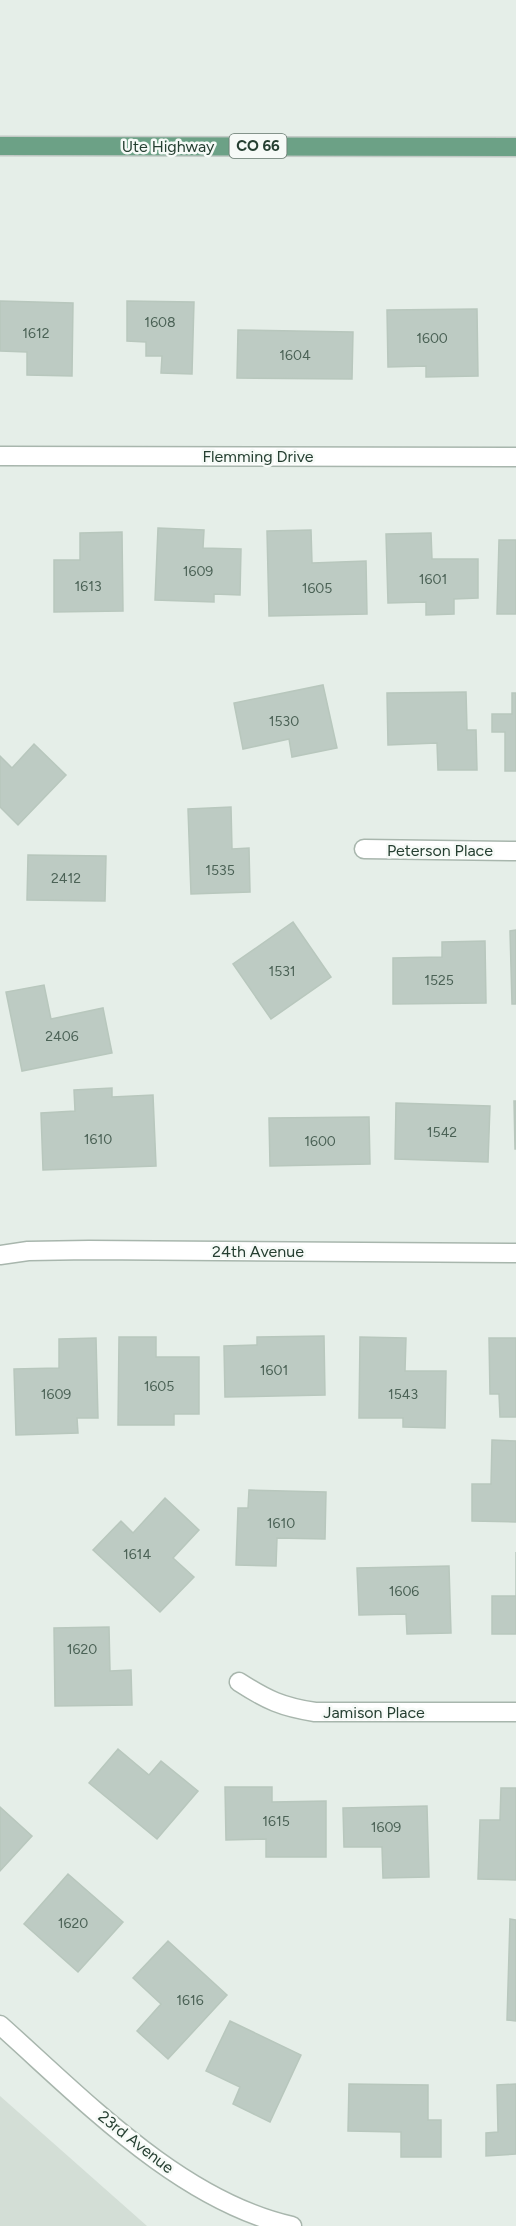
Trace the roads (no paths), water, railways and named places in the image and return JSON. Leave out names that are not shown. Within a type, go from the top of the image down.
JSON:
[{"type":"main road","name":"Ute Highway","points":[[0,146],[516,147]]},
{"type":"street","name":"Flemming Drive","points":[[0,456],[516,457]]},
{"type":"street","name":"Peterson Place","points":[[364,849],[516,850]]},
{"type":"street","name":"24th Avenue","points":[[0,1255],[28,1251],[89,1250],[516,1253]]},
{"type":"street","name":"Jamison Place","points":[[239,1682],[259,1695],[287,1707],[315,1712],[516,1712]]},
{"type":"street","name":"23rd Avenue","points":[[0,2025],[125,2136],[176,2174],[231,2205],[286,2225]]}]
